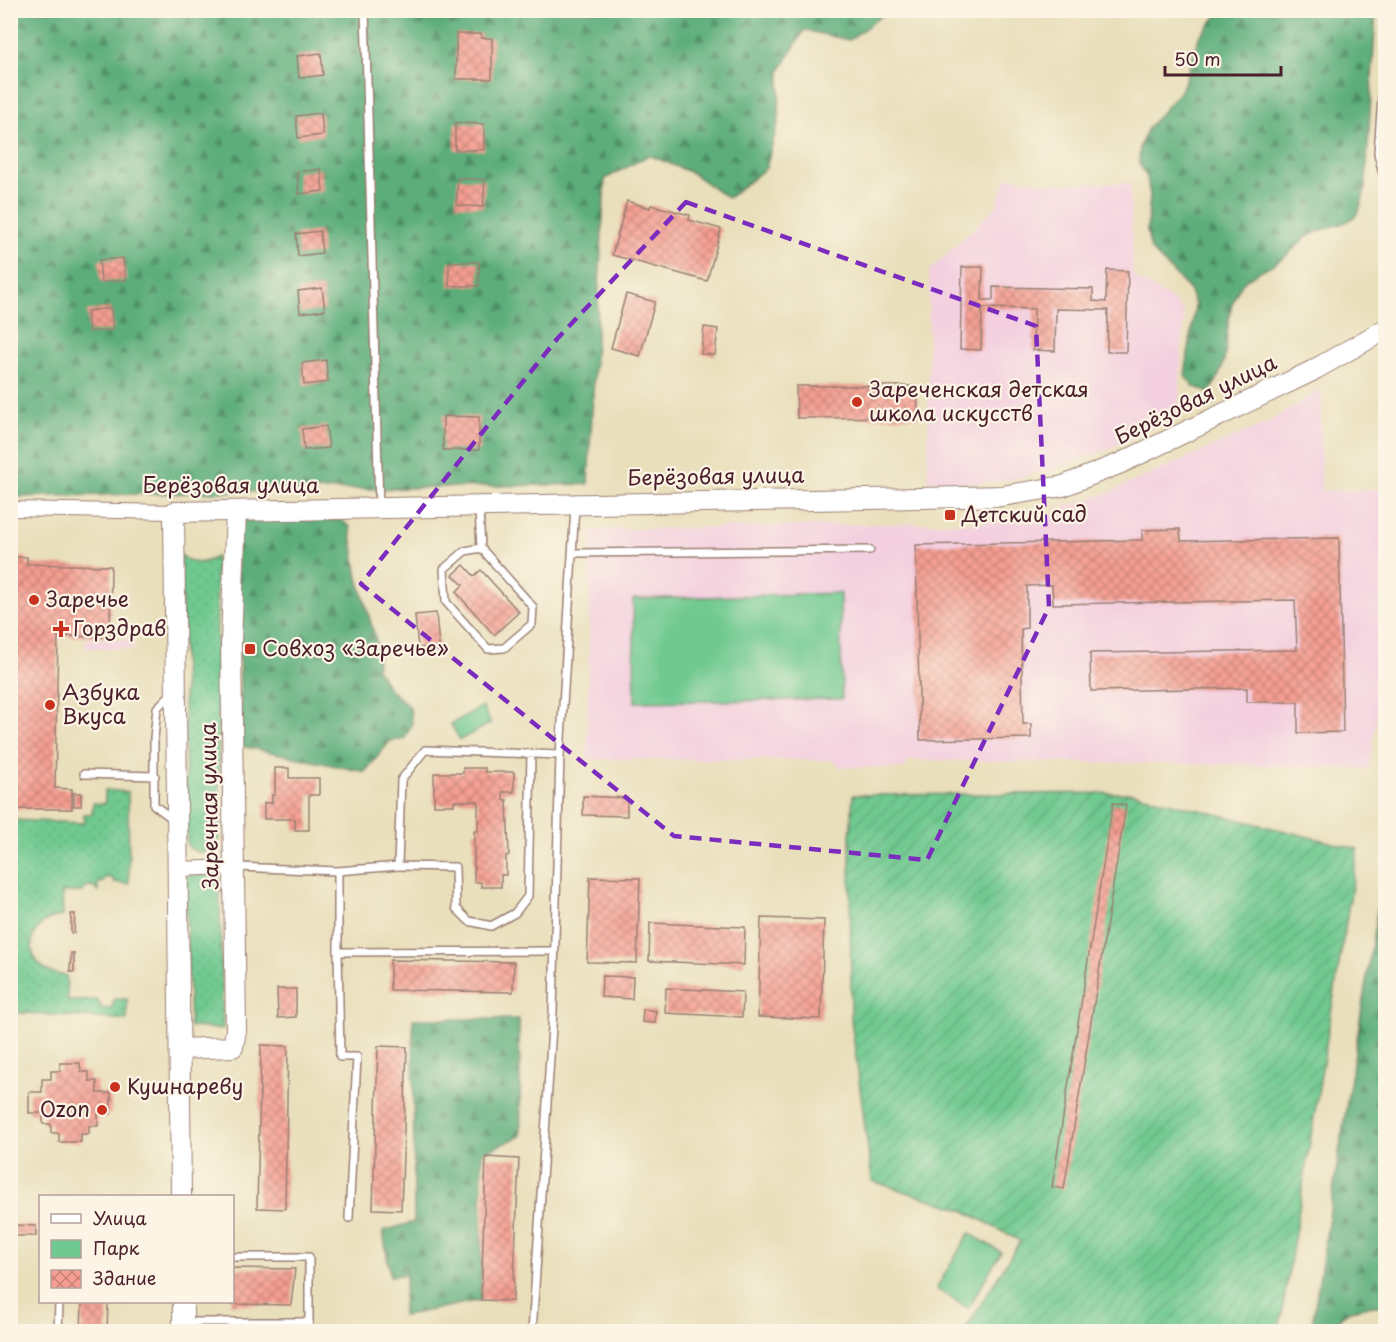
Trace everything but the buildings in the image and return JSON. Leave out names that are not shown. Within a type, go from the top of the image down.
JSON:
[{"type":"street","name":"Берёзовая улица","points":[[10,509],[174,512],[1002,496],[1063,486],[1121,463],[1312,371],[1386,329]]},
{"type":"street","name":"Заречная улица","points":[[180,1049],[233,1047],[237,1022],[231,642],[236,511]]},
{"type":"street","name":"Заречная улица","points":[[174,512],[181,1195]]},
{"type":"street","points":[[177,869],[236,867]]},
{"type":"street","points":[[183,1303],[183,1327]]},
{"type":"lane","points":[[365,10],[380,508]]},
{"type":"lane","points":[[1386,42],[1378,153],[1386,186]]},
{"type":"lane","points":[[531,1332],[553,1012],[560,755],[574,553],[575,504]]},
{"type":"lane","points":[[479,506],[481,548],[533,607],[532,624],[504,648],[488,649],[446,602],[444,570],[465,550],[481,548]]},
{"type":"lane","points":[[574,553],[870,550]]},
{"type":"lane","points":[[175,690],[157,708],[154,805],[176,822]]},
{"type":"lane","points":[[398,867],[401,780],[425,750],[560,755]]},
{"type":"lane","points":[[236,867],[338,871],[398,867],[455,867],[456,908],[469,921],[490,926],[515,913],[528,896],[531,754]]},
{"type":"lane","points":[[84,774],[155,776]]},
{"type":"lane","points":[[338,871],[340,1057],[357,1057],[349,1218]]},
{"type":"lane","points":[[338,952],[553,951]]},
{"type":"lane","points":[[234,1257],[309,1257],[309,1332]]},
{"type":"lane","points":[[58,1332],[59,1303]]},
{"type":"lane","points":[[183,1327],[309,1322]]},
{"type":"highlighted area","points":[[686,202],[1036,326],[1049,607],[927,860],[674,836],[361,584],[557,339]]},
{"type":"shaded area","points":[[1007,177],[1054,184],[1130,183],[1133,276],[1175,302],[1184,313],[1178,416],[1106,450],[1054,468],[1009,480],[974,483],[928,481],[929,271],[996,207]]},
{"type":"shaded area","points":[[1321,389],[1321,491],[1385,489],[1385,662],[1369,769],[1261,765],[908,760],[905,768],[840,767],[833,760],[587,759],[591,530],[1040,521],[1040,516],[1054,516],[1055,510],[1110,492],[1269,422]]},
{"type":"shaded area","points":[[86,639],[133,640],[133,649],[86,648]]},
{"type":"green space","points":[[10,11],[888,11],[849,40],[804,30],[780,71],[779,119],[766,168],[728,198],[692,173],[649,155],[605,179],[588,484],[11,497]]},
{"type":"green space","points":[[1221,11],[1376,11],[1366,180],[1360,208],[1350,220],[1310,235],[1282,259],[1244,282],[1230,312],[1223,365],[1209,393],[1193,386],[1185,376],[1195,305],[1189,289],[1151,250],[1147,231],[1150,196],[1147,178],[1139,163],[1140,146],[1148,128],[1182,89],[1199,37]]},
{"type":"green space","points":[[341,520],[350,527],[358,578],[379,651],[376,668],[389,689],[410,707],[412,725],[404,739],[390,741],[365,772],[241,746],[237,521]]},
{"type":"green space","points":[[181,555],[198,563],[216,557],[220,839],[213,848],[200,853],[187,845]]},
{"type":"green space","points":[[840,593],[842,699],[635,702],[633,599]]},
{"type":"green space","points":[[482,706],[491,723],[460,740],[451,724]]},
{"type":"green space","points":[[105,790],[128,792],[129,884],[115,882],[112,878],[106,877],[103,882],[98,883],[98,892],[92,886],[85,887],[83,892],[62,892],[63,916],[49,919],[39,926],[33,936],[32,946],[34,957],[41,966],[51,972],[66,975],[68,1001],[98,1000],[101,1008],[108,1009],[113,1006],[114,999],[127,999],[127,1020],[11,1012],[11,820],[84,823],[84,814],[92,814],[93,803],[105,804]]},
{"type":"green space","points":[[1132,793],[1358,849],[1279,1331],[965,1330],[1020,1241],[963,1210],[872,1181],[851,1019],[850,838],[853,795]]},
{"type":"green space","points":[[1385,861],[1385,1303],[1381,1306],[1351,1310],[1340,1318],[1331,1331],[1311,1331]]},
{"type":"green space","points":[[219,874],[223,1029],[190,1027],[185,875]]},
{"type":"green space","points":[[413,1019],[519,1019],[521,1136],[482,1153],[481,1300],[402,1316],[406,1275],[390,1276],[383,1231],[414,1222]]},
{"type":"green space","points":[[969,1233],[1001,1252],[968,1308],[936,1289]]},
{"type":"place","name":"Зареченская детская школа искусств","points":[[857,402]]},
{"type":"place","name":"Детский сад","points":[[950,515]]},
{"type":"place","name":"Заречье","points":[[34,600]]},
{"type":"place","name":"Горздрав","points":[[61,629]]},
{"type":"place","name":"Совхоз «Заречье»","points":[[250,649]]},
{"type":"place","name":"Азбука Вкуса","points":[[50,705]]},
{"type":"place","name":"Кушнареву","points":[[115,1087]]},
{"type":"place","name":"Ozon","points":[[102,1110]]}]
